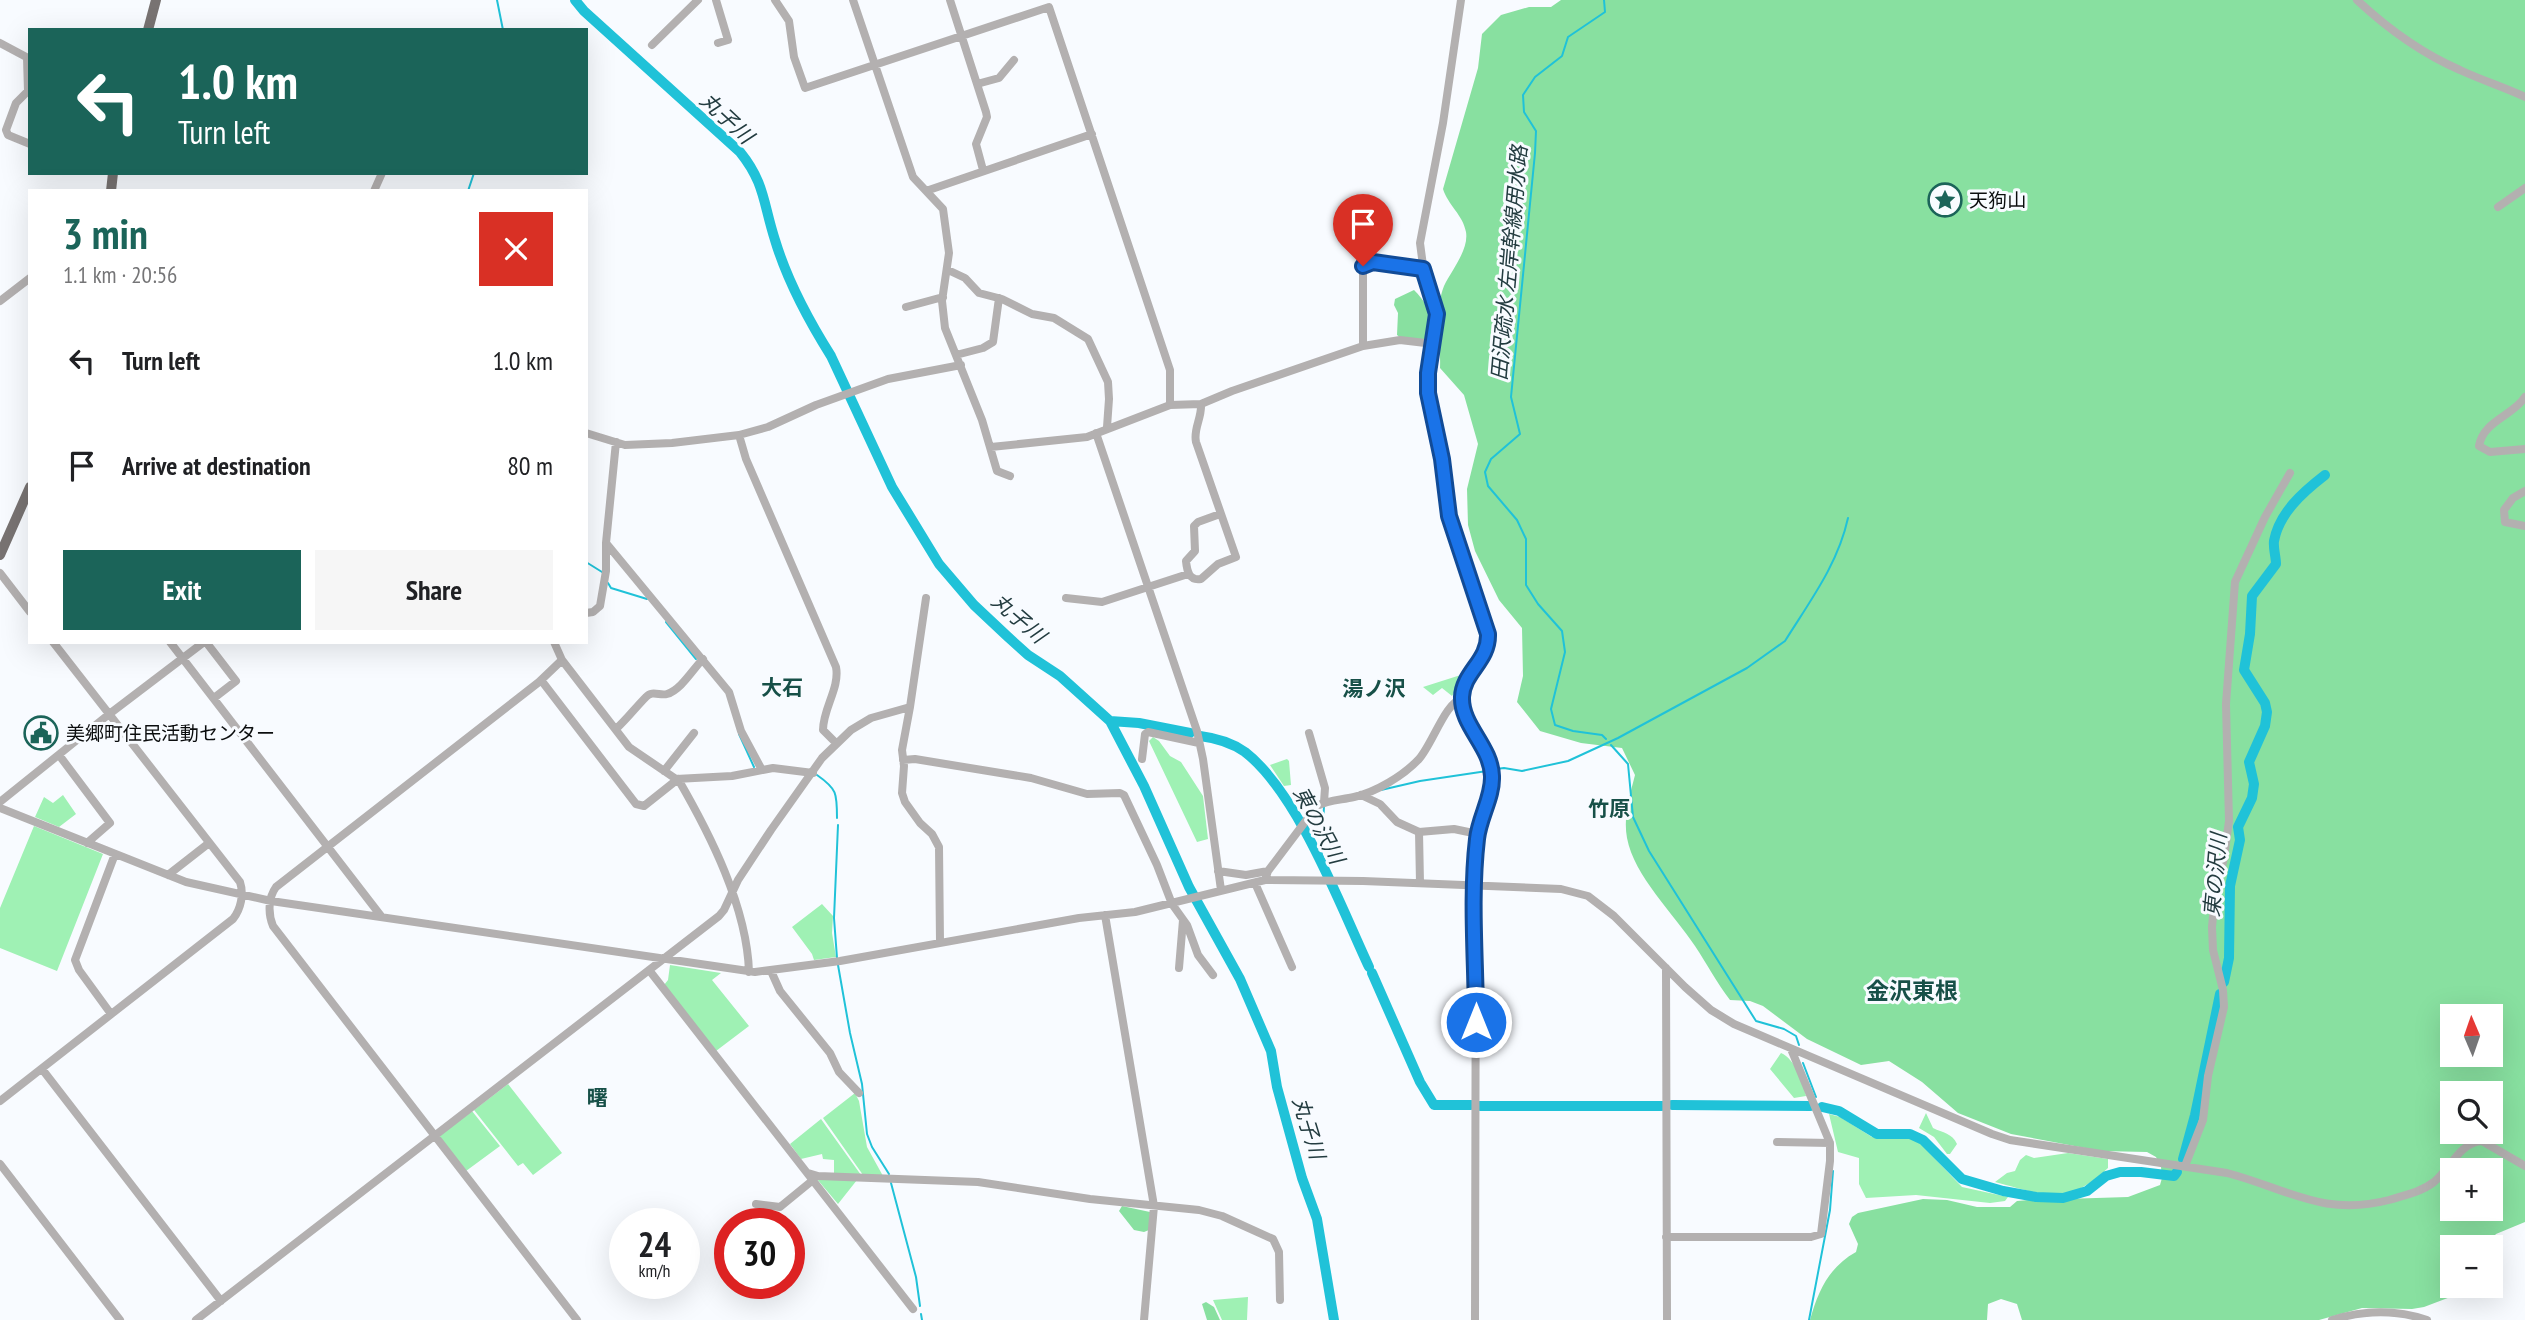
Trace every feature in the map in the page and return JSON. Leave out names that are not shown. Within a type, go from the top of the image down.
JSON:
[{"type":"main road","points":[[149,28],[156,0]]},
{"type":"main road","points":[[0,555],[28,492]]},
{"type":"street","points":[[652,45],[698,0]]},
{"type":"street","points":[[716,0],[728,40],[718,43]]},
{"type":"street","points":[[775,0],[789,21],[794,57],[805,88],[1049,7],[1170,370],[1170,405]]},
{"type":"street","points":[[853,0],[908,165],[914,177],[939,203],[946,219],[948,270],[943,297],[945,328],[991,447],[997,471],[1010,476]]},
{"type":"street","points":[[950,0],[987,117],[976,144],[983,170]]},
{"type":"street","points":[[1461,0],[1443,123],[1420,243],[1423,269],[1437,314],[1428,373],[1428,393],[1442,459],[1449,516],[1488,634],[1487,651],[1466,682],[1462,699],[1465,716],[1491,766],[1491,787],[1478,834],[1475,885],[1475,1320]]},
{"type":"street","points":[[2357,0],[2398,34],[2432,56],[2525,97]]},
{"type":"street","points":[[0,43],[28,58]]},
{"type":"street","points":[[977,84],[999,78],[1014,60]]},
{"type":"street","points":[[28,91],[16,103],[6,130],[8,135],[28,143]]},
{"type":"street","points":[[926,191],[1092,134]]},
{"type":"street","points":[[2498,207],[2525,188]]},
{"type":"street","points":[[1360,247],[1363,266],[1363,346]]},
{"type":"street","points":[[1363,266],[1373,262],[1423,269]]},
{"type":"street","points":[[948,270],[965,278],[979,293],[999,298],[1032,314],[1054,318],[1088,339],[1108,382],[1110,399],[1107,427]]},
{"type":"street","points":[[0,301],[28,280]]},
{"type":"street","points":[[906,307],[943,297]]},
{"type":"street","points":[[956,355],[983,348],[993,342],[999,298]]},
{"type":"street","points":[[991,447],[1074,439],[1170,405],[1201,404],[1231,391],[1363,346],[1400,340],[1434,344]]},
{"type":"street","points":[[588,434],[615,442],[642,445],[739,435],[768,427],[867,385],[961,365]]},
{"type":"street","points":[[2525,397],[2518,407],[2484,432],[2479,446],[2490,452],[2525,449]]},
{"type":"street","points":[[1201,404],[1202,413],[1194,434],[1236,557],[1218,564],[1201,579],[1194,579],[1188,574],[1186,561],[1195,548],[1194,526],[1220,514]]},
{"type":"street","points":[[1096,433],[1199,743],[1219,891]]},
{"type":"street","points":[[739,435],[746,459],[836,667],[837,680],[822,730],[836,743]]},
{"type":"street","points":[[588,613],[600,606],[606,571],[615,442]]},
{"type":"street","points":[[2185,1166],[2203,1120],[2208,1076],[2224,1007],[2223,990],[2213,950],[2212,927],[2215,895],[2229,821],[2225,704],[2235,582],[2265,517],[2290,474]]},
{"type":"street","points":[[2525,491],[2513,498],[2504,510],[2505,522],[2525,526]]},
{"type":"street","points":[[606,543],[729,692],[740,732],[762,770]]},
{"type":"street","points":[[0,573],[28,609]]},
{"type":"street","points":[[1066,598],[1102,602],[1188,574]]},
{"type":"street","points":[[926,598],[910,707],[902,740],[902,786],[905,802],[932,834],[939,847],[940,942]]},
{"type":"street","points":[[0,1101],[233,919],[239,909],[241,895],[240,882],[55,644]]},
{"type":"street","points":[[172,644],[382,916]]},
{"type":"street","points":[[0,802],[202,644]]},
{"type":"street","points":[[207,644],[238,684],[214,698]]},
{"type":"street","points":[[555,644],[562,660],[629,747],[678,779],[705,829],[732,894],[741,925],[749,972]]},
{"type":"street","points":[[616,729],[633,714],[646,696],[669,693],[702,659]]},
{"type":"street","points":[[562,660],[541,680],[276,887],[271,901],[270,917],[273,926],[577,1320]]},
{"type":"street","points":[[541,680],[636,804],[644,806],[678,779],[732,776],[773,768],[813,773]]},
{"type":"street","points":[[0,808],[168,875],[241,895],[664,960],[749,972],[771,971],[1172,904],[1255,883],[1267,876],[1317,806],[1324,802],[1361,795],[1400,775],[1418,760],[1452,702],[1462,699]]},
{"type":"street","points":[[196,1320],[719,916],[738,880],[822,758],[851,730],[871,718],[910,707]]},
{"type":"street","points":[[1142,760],[1145,734],[1148,732],[1199,743]]},
{"type":"street","points":[[664,771],[694,733]]},
{"type":"street","points":[[1309,733],[1325,788],[1324,802]]},
{"type":"street","points":[[59,754],[110,823],[87,843]]},
{"type":"street","points":[[903,760],[1031,778],[1087,794],[1124,795],[1172,904],[1191,931],[1198,955],[1213,975]]},
{"type":"street","points":[[1361,795],[1380,804],[1396,822],[1419,832],[1454,829],[1478,834]]},
{"type":"street","points":[[1419,832],[1420,883]]},
{"type":"street","points":[[168,875],[209,843]]},
{"type":"street","points":[[111,1014],[79,970],[75,960],[115,854]]},
{"type":"street","points":[[1218,871],[1321,880],[1560,889],[1588,896],[1614,916],[1711,1010],[1734,1024],[2010,1140],[2185,1166],[2250,1179],[2303,1200],[2344,1206],[2383,1201],[2422,1189],[2445,1172],[2461,1152],[2475,1141],[2482,1141],[2525,1166]]},
{"type":"street","points":[[1255,883],[1292,967]]},
{"type":"street","points":[[1105,915],[1154,1206],[1144,1320]]},
{"type":"street","points":[[1179,968],[1183,920]]},
{"type":"street","points":[[1666,968],[1667,1320]]},
{"type":"street","points":[[649,970],[913,1309]]},
{"type":"street","points":[[771,971],[780,991],[830,1054],[839,1072],[859,1094]]},
{"type":"street","points":[[1666,1237],[1811,1237],[1821,1234],[1829,1175],[1830,1143],[1791,1049]]},
{"type":"street","points":[[42,1069],[221,1301]]},
{"type":"street","points":[[1777,1142],[1830,1143]]},
{"type":"street","points":[[0,1164],[120,1320]]},
{"type":"street","points":[[756,1204],[780,1206],[811,1177],[818,1176],[978,1182],[1199,1210],[1222,1216],[1273,1239],[1279,1252],[1280,1300]]},
{"type":"street","points":[[2332,1320],[2383,1311],[2427,1320]]},
{"type":"green space","points":[[1561,0],[2525,0],[2525,1222],[2495,1235],[2440,1235],[2440,1298],[2448,1298],[2424,1307],[2362,1308],[2319,1320],[2022,1320],[2017,1304],[2001,1299],[1988,1304],[1987,1320],[1810,1320],[1817,1299],[1832,1272],[1856,1252],[1858,1244],[1849,1224],[1852,1217],[1858,1213],[1923,1199],[1947,1200],[1977,1207],[2010,1207],[2017,1201],[2128,1197],[2160,1185],[2161,1167],[2156,1157],[2147,1152],[2101,1151],[2011,1134],[1958,1113],[1922,1082],[1889,1061],[1861,1065],[1807,1039],[1763,1006],[1750,1001],[1730,1000],[1695,946],[1646,880],[1631,852],[1626,822],[1635,775],[1622,748],[1581,743],[1540,731],[1517,702],[1523,676],[1522,628],[1499,600],[1475,551],[1468,525],[1467,489],[1478,444],[1464,395],[1440,368],[1439,315],[1444,286],[1465,246],[1466,232],[1462,220],[1443,189],[1478,68],[1482,34],[1501,15],[1529,7],[1551,7]]},
{"type":"green space","points":[[1414,290],[1424,301],[1431,320],[1426,341],[1408,343],[1397,335],[1398,313],[1394,305],[1395,299]]},
{"type":"green space","points":[[1467,673],[1452,696],[1442,688],[1433,695],[1423,687]]},
{"type":"green space","points":[[1153,737],[1170,756],[1181,762],[1203,796],[1208,839],[1197,842],[1149,741]]},
{"type":"green space","points":[[1287,759],[1291,785],[1284,786],[1270,765]]},
{"type":"green space","points":[[63,795],[76,814],[59,827],[35,817],[44,797],[53,803]]},
{"type":"green space","points":[[34,826],[103,854],[57,971],[0,948],[0,908]]},
{"type":"green space","points":[[822,904],[833,916],[832,933],[836,957],[814,960],[792,927]]},
{"type":"green space","points":[[670,965],[721,973],[712,980],[749,1026],[716,1051],[664,985],[668,980]]},
{"type":"green space","points":[[1781,1053],[1795,1066],[1806,1096],[1794,1098],[1770,1069]]},
{"type":"green space","points":[[508,1084],[562,1153],[533,1175],[523,1163],[518,1166],[474,1110]]},
{"type":"green space","points":[[855,1093],[859,1101],[867,1147],[883,1176],[863,1175],[823,1118]]},
{"type":"green space","points":[[472,1111],[500,1146],[466,1171],[439,1136]]},
{"type":"green space","points":[[1926,1113],[1933,1128],[1955,1140],[1957,1144],[1950,1154],[1947,1154],[1934,1137],[1919,1128]]},
{"type":"green space","points":[[1829,1114],[1840,1117],[1872,1137],[1903,1137],[1918,1141],[1962,1187],[2008,1197],[2005,1201],[1990,1203],[1916,1195],[1866,1198],[1859,1184],[1859,1158],[1838,1152]]},
{"type":"green space","points":[[821,1119],[861,1175],[834,1173],[834,1160],[823,1159],[822,1154],[801,1159],[790,1144]]},
{"type":"green space","points":[[2068,1153],[2108,1159],[2108,1168],[2080,1188],[2067,1193],[2042,1194],[1995,1182],[2007,1173],[2015,1171],[2020,1160],[2026,1155],[2034,1158]]},
{"type":"green space","points":[[817,1179],[857,1180],[838,1204]]},
{"type":"green space","points":[[1122,1206],[1150,1212],[1149,1230],[1134,1230],[1119,1211]]},
{"type":"green space","points":[[1248,1297],[1247,1320],[1222,1320],[1213,1300]]},
{"type":"green space","points":[[1206,1302],[1214,1307],[1220,1320],[1207,1320],[1202,1304]]},
{"type":"waterway","points":[[497,0],[503,28]]},
{"type":"waterway","name":"丸子川","points":[[575,0],[740,152],[748,163],[759,184],[775,240],[792,285],[831,356],[892,487],[939,564],[974,605],[1007,636],[1028,655],[1060,676],[1110,721],[1144,786],[1189,887],[1240,979],[1271,1051],[1277,1087],[1302,1178],[1317,1219],[1334,1320]]},
{"type":"waterway","name":"田沢疏水 左岸幹線用水路","points":[[1604,0],[1605,12],[1568,37],[1562,56],[1535,77],[1523,95],[1524,112],[1536,131],[1511,397],[1520,434],[1491,459],[1485,472],[1488,486],[1517,520],[1526,539],[1526,585],[1538,604],[1562,631],[1565,652],[1551,709],[1555,725],[1573,731],[1602,735],[1606,739]]},
{"type":"waterway","points":[[469,189],[473,175]]},
{"type":"waterway","name":"東の沢川","points":[[2224,982],[2229,958],[2230,886],[2240,840],[2238,827],[2252,798],[2254,784],[2249,762],[2265,726],[2267,712],[2265,703],[2244,670],[2252,596],[2276,564],[2274,541],[2281,521],[2301,496],[2325,475]]},
{"type":"waterway","points":[[1496,769],[1522,771],[1568,761],[1618,738],[1747,668],[1785,641],[1830,567],[1848,518]]},
{"type":"waterway","points":[[588,563],[602,572]]},
{"type":"waterway","points":[[608,583],[611,588],[647,599]]},
{"type":"waterway","points":[[666,622],[696,659]]},
{"type":"waterway","name":"東の沢川","points":[[1110,721],[1139,723],[1190,733]]},
{"type":"waterway","points":[[739,734],[754,767]]},
{"type":"waterway","name":"東の沢川","points":[[1200,736],[1223,741],[1245,752],[1283,794],[1316,852],[1369,967]]},
{"type":"waterway","name":"田沢疏水 左岸幹線用水路","points":[[1611,745],[1628,764],[1633,817],[1649,851],[1756,1021],[1784,1029],[1796,1036],[1799,1045]]},
{"type":"waterway","points":[[1381,790],[1487,771]]},
{"type":"waterway","points":[[817,775],[829,784],[834,792],[837,818]]},
{"type":"waterway","points":[[1321,866],[1324,806]]},
{"type":"waterway","points":[[837,958],[834,918],[838,825]]},
{"type":"waterway","points":[[838,965],[862,1084],[867,1134],[889,1174]]},
{"type":"waterway","name":"東の沢川","points":[[1372,973],[1420,1082],[1434,1105],[1471,1105]]},
{"type":"waterway","name":"東の沢川","points":[[2183,1159],[2220,994]]},
{"type":"waterway","name":"田沢疏水 左岸幹線用水路","points":[[1803,1063],[1816,1097]]},
{"type":"waterway","name":"東の沢川","points":[[1672,1105],[1811,1106]]},
{"type":"waterway","name":"東の沢川","points":[[1480,1106],[1662,1106]]},
{"type":"waterway","name":"東の沢川","points":[[1822,1107],[1839,1111],[1877,1134],[1910,1134],[1923,1140],[1962,1179],[2003,1191],[2036,1197],[2063,1198],[2087,1191],[2106,1176],[2120,1172],[2174,1176],[2177,1172]]},
{"type":"waterway","name":"田沢疏水 左岸幹線用水路","points":[[1809,1320],[1830,1210],[1833,1171]]},
{"type":"waterway","points":[[891,1183],[916,1277],[920,1306]]},
{"type":"waterway","points":[[921,1314],[922,1320]]},
{"type":"place","name":"天狗山","points":[[1945,200]]},
{"type":"place","name":"美郷町住民活動センター","points":[[41,733]]},
{"type":"district","name":"大石","points":[[782,687]]},
{"type":"district","name":"湯ノ沢","points":[[1374,688]]},
{"type":"district","name":"竹原","points":[[1609,808]]},
{"type":"district","name":"金沢東根","points":[[1912,990]]},
{"type":"district","name":"曙","points":[[597,1097]]},
{"type":"route","points":[[1363,266],[1384,262],[1423,269],[1437,314],[1428,373],[1428,393],[1442,459],[1449,516],[1488,634],[1487,651],[1462,691],[1462,708],[1488,757],[1492,778],[1477,839],[1476,1022]]}]
